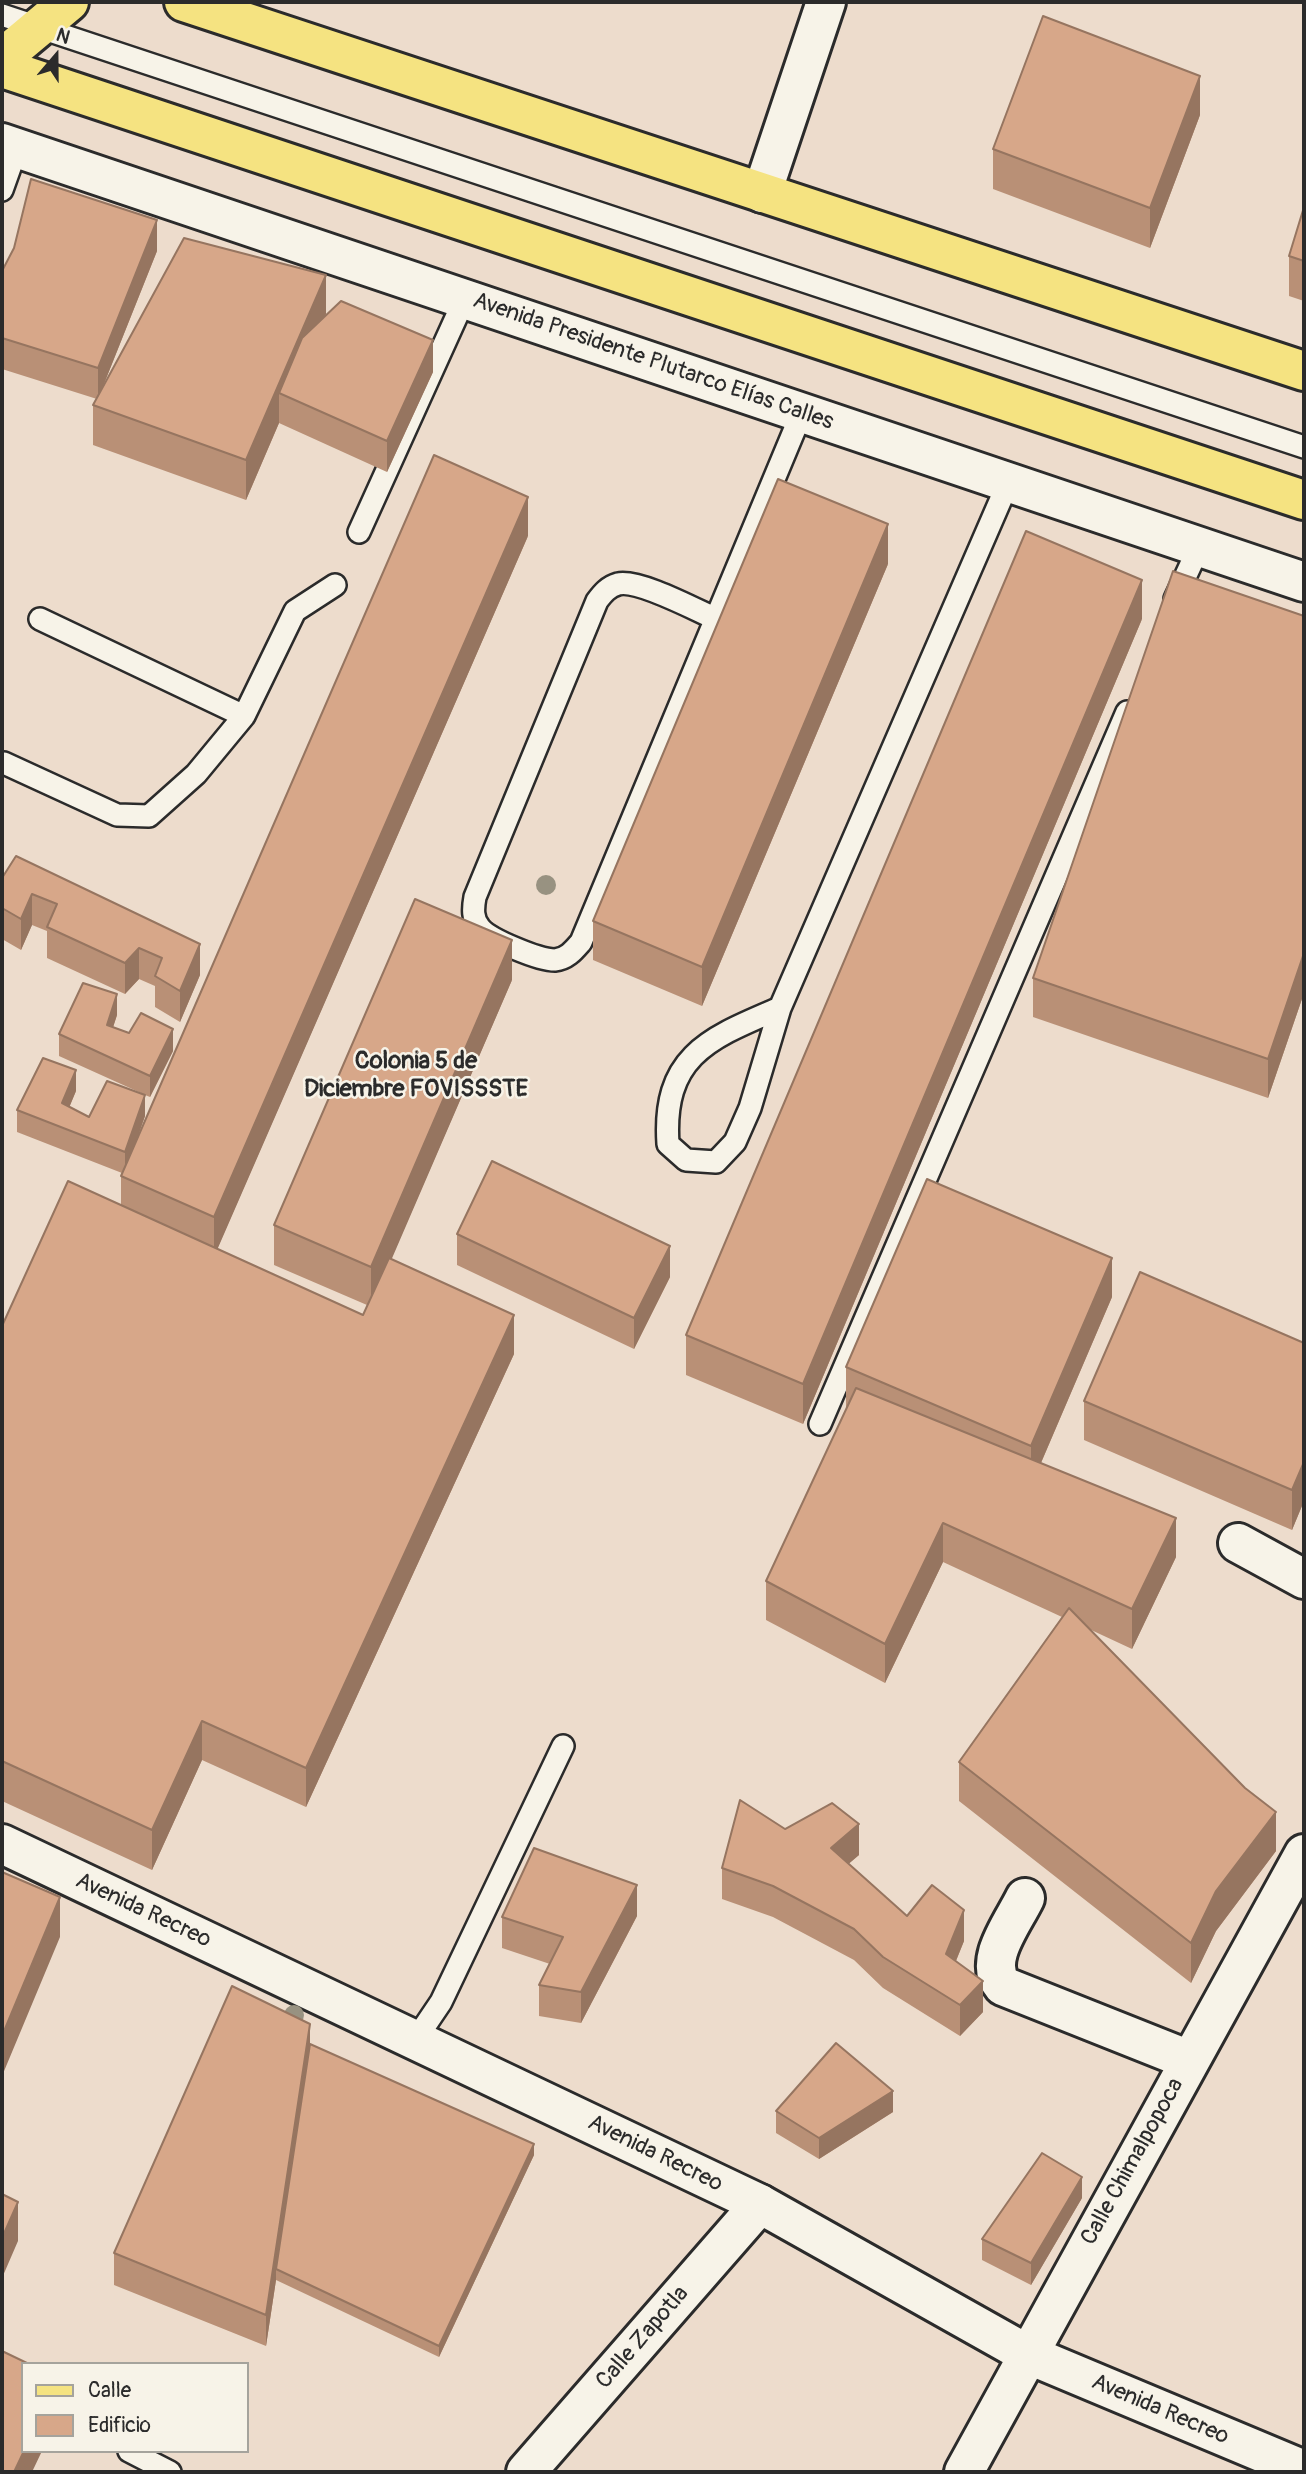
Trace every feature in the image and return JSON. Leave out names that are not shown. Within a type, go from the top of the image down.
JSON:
[{"type":"main road","points":[[2,58],[69,2]]},
{"type":"main road","points":[[184,2],[1304,371]]},
{"type":"main road","points":[[2,68],[1304,500]]},
{"type":"street","points":[[762,193],[826,2]]},
{"type":"street","name":"Avenida Presidente Plutarco Elías Calles","points":[[9,145],[1304,582]]},
{"type":"street","points":[[1238,1542],[1304,1579]]},
{"type":"street","name":"Avenida Recreo","points":[[2,1844],[760,2204],[1027,2354],[1304,2470]]},
{"type":"street","name":"Calle Chimalpopoca","points":[[964,2472],[1189,2060],[1291,1910],[1304,1854]]},
{"type":"street","points":[[1025,1898],[995,1960],[995,1975],[1003,1986],[1189,2060]]},
{"type":"street","name":"Calle Zapotla","points":[[526,2472],[760,2204]]},
{"type":"lane","points":[[2,15],[1304,447]]},
{"type":"lane","points":[[2,190],[9,145]]},
{"type":"lane","points":[[359,532],[465,298]]},
{"type":"lane","points":[[714,618],[636,585],[621,583],[606,589],[597,601],[474,897],[473,913],[478,927],[491,937],[541,958],[556,960],[571,954],[581,942],[802,412]]},
{"type":"lane","points":[[780,1007],[713,1037],[691,1056],[677,1085],[667,1118],[668,1144],[686,1160],[716,1162],[735,1142],[750,1108],[780,1007],[1008,483]]},
{"type":"lane","points":[[1167,619],[1199,547]]},
{"type":"lane","points":[[4,763],[117,815],[149,816],[196,774],[244,716],[295,611],[335,585]]},
{"type":"lane","points":[[40,619],[244,716]]},
{"type":"lane","points":[[820,1424],[1134,696]]},
{"type":"lane","points":[[416,2039],[441,2002],[563,1746]]},
{"type":"lane","points":[[133,2453],[170,2472]]},
{"type":"building","points":[[1043,16],[1200,76],[1150,208],[993,149]]},
{"type":"building","points":[[31,179],[157,220],[98,368],[2,338],[2,271],[14,248]]},
{"type":"building","points":[[1304,207],[1304,261],[1289,256]]},
{"type":"building","points":[[184,238],[326,275],[246,460],[93,405]]},
{"type":"building","points":[[341,301],[433,340],[387,441],[279,393],[302,338]]},
{"type":"building","points":[[434,455],[528,497],[214,1217],[121,1176]]},
{"type":"building","points":[[778,479],[888,524],[702,967],[593,921]]},
{"type":"building","points":[[1026,531],[1142,580],[803,1384],[686,1335]]},
{"type":"building","points":[[1173,571],[1304,616],[1304,953],[1268,1059],[1033,978]]},
{"type":"building","points":[[16,856],[200,944],[180,991],[155,976],[162,958],[139,948],[125,963],[47,927],[57,904],[32,894],[21,919],[2,908],[2,878]]},
{"type":"building","points":[[415,899],[512,940],[371,1267],[274,1225]]},
{"type":"building","points":[[83,983],[117,994],[107,1025],[129,1033],[141,1013],[173,1029],[150,1076],[59,1034]]},
{"type":"building","points":[[43,1058],[76,1070],[62,1103],[89,1117],[107,1081],[145,1095],[125,1152],[17,1110]]},
{"type":"building","points":[[492,1161],[670,1246],[634,1318],[457,1234]]},
{"type":"building","points":[[927,1179],[1112,1258],[1031,1446],[846,1367]]},
{"type":"building","points":[[68,1181],[363,1315],[389,1258],[514,1315],[306,1768],[202,1721],[152,1830],[2,1761],[2,1326]]},
{"type":"building","points":[[1140,1272],[1304,1343],[1304,1462],[1292,1490],[1084,1401]]},
{"type":"building","points":[[856,1388],[1176,1518],[1132,1609],[943,1523],[885,1644],[766,1581]]},
{"type":"building","points":[[1069,1608],[1245,1788],[1276,1812],[1216,1891],[1191,1943],[959,1762]]},
{"type":"building","points":[[740,1800],[785,1829],[832,1803],[859,1824],[831,1848],[907,1916],[932,1885],[964,1910],[946,1954],[983,1981],[960,2005],[883,1957],[854,1929],[773,1886],[722,1868]]},
{"type":"building","points":[[534,1848],[637,1885],[581,1992],[539,1985],[563,1937],[502,1917]]},
{"type":"building","points":[[2,1872],[60,1897],[2,2036]]},
{"type":"building","points":[[232,1986],[310,2024],[266,2315],[114,2253]]},
{"type":"building","points":[[836,2043],[893,2091],[819,2138],[776,2111]]},
{"type":"building","points":[[310,2044],[534,2144],[439,2346],[276,2269]]},
{"type":"building","points":[[1042,2153],[1082,2177],[1031,2263],[982,2239]]},
{"type":"building","points":[[2,2194],[18,2202],[2,2238]]},
{"type":"building","points":[[2,2351],[25,2362],[21,2362],[23,2453],[14,2472],[2,2472]]},
{"type":"district","name":"Colonia 5 de Diciembre FOVISSSTE","points":[[416,1076]]}]
